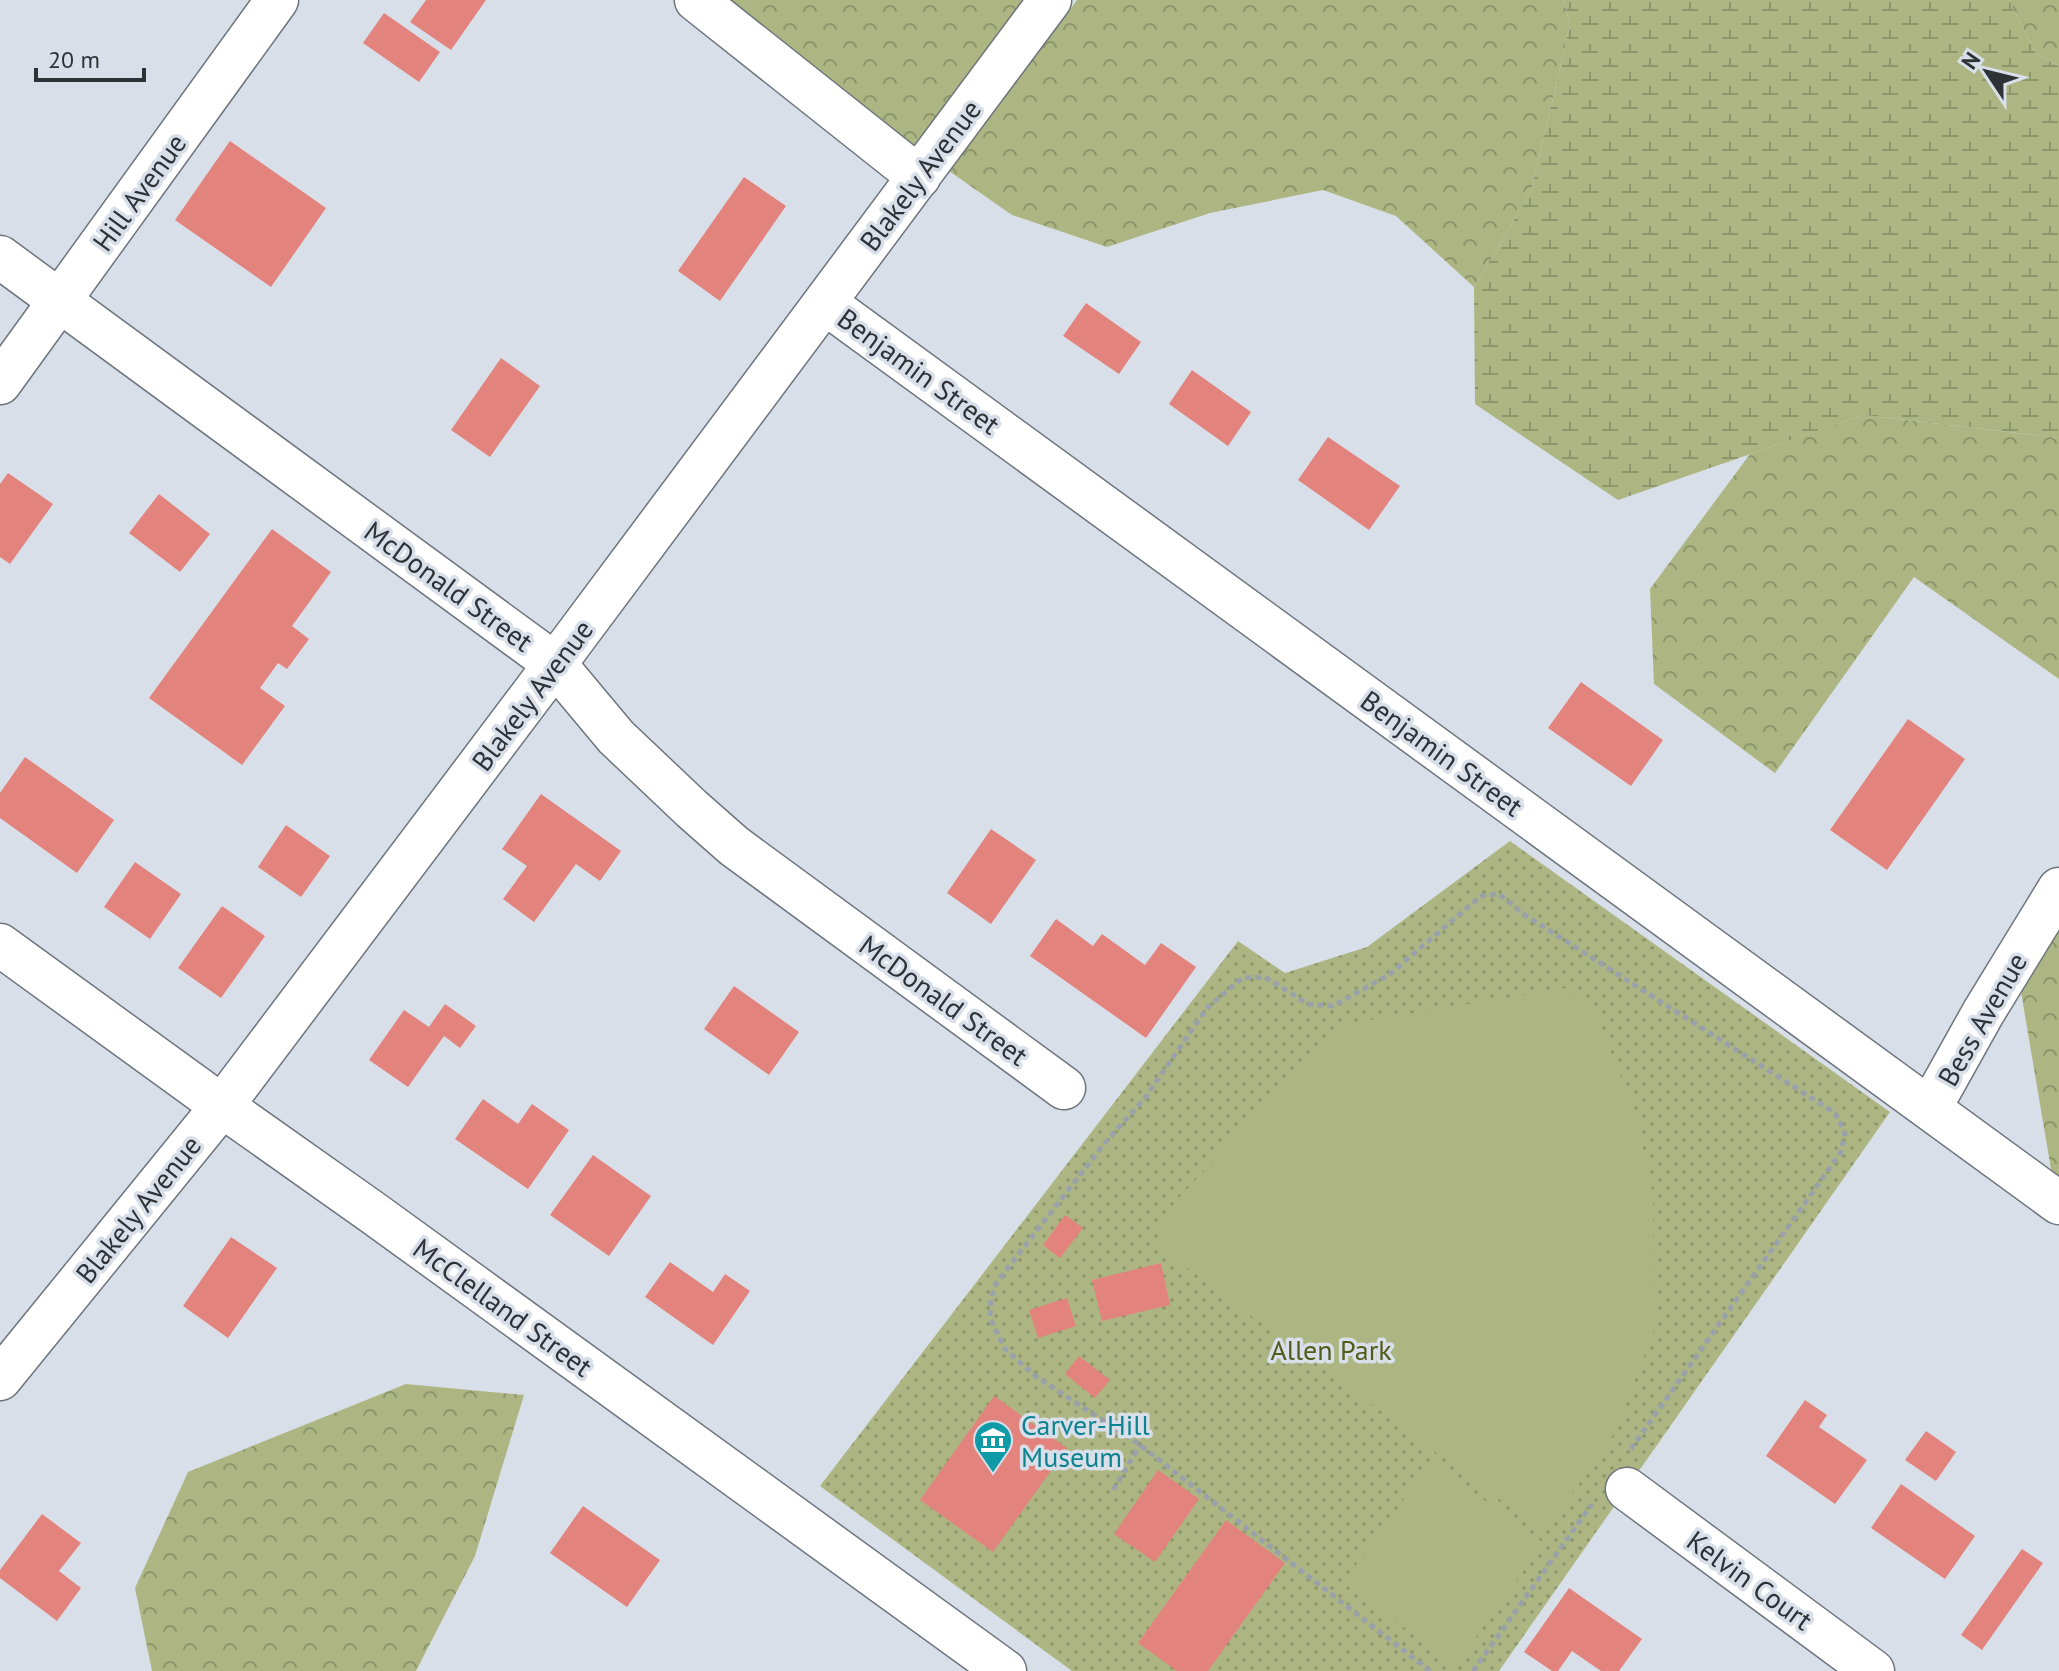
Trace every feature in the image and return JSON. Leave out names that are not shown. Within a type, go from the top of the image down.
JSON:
[{"type":"street","name":"Hill Avenue","points":[[0,383],[277,0]]},
{"type":"street","points":[[696,0],[919,177]]},
{"type":"street","name":"Blakely Avenue","points":[[0,1379],[222,1106],[1050,0]]},
{"type":"street","name":"McDonald Street","points":[[0,257],[555,664],[616,737],[734,846],[1064,1088]]},
{"type":"street","name":"Benjamin Street","points":[[825,303],[2059,1203]]},
{"type":"street","name":"Bess Avenue","points":[[1930,1108],[1983,1013],[2059,889]]},
{"type":"street","name":"McClelland Street","points":[[0,945],[1005,1671]]},
{"type":"street","name":"Kelvin Court","points":[[1613,1485],[1873,1671]]},
{"type":"path","points":[[1430,1671],[1140,1445],[1034,1375],[1005,1349],[990,1318],[991,1298],[997,1282],[1104,1144],[1145,1098],[1207,1008],[1242,978],[1265,977],[1308,1004],[1333,1006],[1390,974],[1481,896],[1499,894],[1525,915],[1835,1113],[1845,1133],[1841,1152],[1613,1485],[1473,1671]]},
{"type":"path","points":[[1113,1490],[1140,1445]]},
{"type":"green space","points":[[727,0],[1024,0],[915,147]]},
{"type":"green space","points":[[1077,0],[1564,0],[1570,25],[1531,192],[1474,287],[1396,216],[1323,190],[1210,213],[1107,247],[1012,215],[949,171]]},
{"type":"green space","points":[[1564,0],[2009,0],[2036,54],[2059,66],[2059,438],[1863,415],[1618,500],[1475,404],[1474,287],[1531,192],[1570,25]]},
{"type":"green space","points":[[2009,0],[2059,0],[2059,66],[2036,54]]},
{"type":"green space","points":[[1863,415],[2059,438],[2059,679],[1914,577],[1775,773],[1654,684],[1650,589],[1750,454]]},
{"type":"green space","name":"Allen Park","points":[[1510,841],[1890,1112],[1499,1671],[1072,1671],[820,1486],[1238,941],[1285,973],[1367,947]]},
{"type":"green space","points":[[2059,929],[2059,1181],[2052,1175],[2021,992]]},
{"type":"green space","points":[[1566,988],[1598,1019],[1635,1111],[1653,1194],[1654,1330],[1617,1429],[1545,1533],[1160,1248],[1162,1216],[1340,1025]]},
{"type":"green space","points":[[406,1384],[524,1395],[475,1556],[416,1671],[152,1671],[135,1588],[188,1472]]},
{"type":"green space","points":[[1431,1462],[1544,1543],[1456,1665],[1343,1583]]},
{"type":"building","points":[[426,0],[486,0],[451,50],[410,22]]},
{"type":"building","points":[[384,13],[440,52],[419,82],[363,43]]},
{"type":"building","points":[[230,141],[326,208],[271,287],[175,220]]},
{"type":"building","points":[[744,177],[786,206],[720,301],[678,271]]},
{"type":"building","points":[[1086,303],[1141,342],[1119,374],[1063,336]]},
{"type":"building","points":[[501,358],[540,386],[490,457],[451,430]]},
{"type":"building","points":[[1192,370],[1251,412],[1228,446],[1169,404]]},
{"type":"building","points":[[1328,437],[1400,486],[1369,530],[1298,480]]},
{"type":"building","points":[[8,473],[53,504],[10,564],[0,557],[0,484]]},
{"type":"building","points":[[159,494],[210,534],[180,572],[129,533]]},
{"type":"building","points":[[272,529],[331,572],[292,626],[309,639],[287,669],[278,663],[260,688],[285,706],[242,765],[149,698]]},
{"type":"building","points":[[1581,682],[1663,740],[1631,786],[1548,728]]},
{"type":"building","points":[[1908,719],[1965,759],[1887,870],[1830,830]]},
{"type":"building","points":[[25,757],[114,820],[77,873],[0,818],[0,793]]},
{"type":"building","points":[[541,794],[621,851],[600,881],[576,864],[534,922],[503,899],[527,866],[502,849]]},
{"type":"building","points":[[286,825],[330,856],[301,897],[258,867]]},
{"type":"building","points":[[991,829],[1036,860],[991,924],[947,893]]},
{"type":"building","points":[[135,862],[181,894],[150,939],[104,907]]},
{"type":"building","points":[[222,906],[265,936],[221,998],[178,968]]},
{"type":"building","points":[[1056,919],[1093,946],[1102,934],[1145,965],[1161,943],[1196,967],[1146,1038],[1030,956]]},
{"type":"building","points":[[734,986],[799,1032],[769,1075],[704,1029]]},
{"type":"building","points":[[445,1004],[476,1026],[460,1048],[444,1036],[408,1087],[369,1060],[404,1010],[429,1027]]},
{"type":"building","points":[[483,1099],[518,1124],[532,1104],[569,1130],[528,1189],[455,1139]]},
{"type":"building","points":[[593,1155],[651,1196],[609,1256],[550,1215]]},
{"type":"building","points":[[1065,1215],[1083,1228],[1060,1258],[1043,1245]]},
{"type":"building","points":[[231,1237],[277,1268],[228,1338],[183,1306]]},
{"type":"building","points":[[670,1262],[713,1292],[725,1274],[750,1291],[713,1345],[645,1297]]},
{"type":"building","points":[[1161,1263],[1170,1305],[1102,1321],[1092,1280]]},
{"type":"building","points":[[1067,1298],[1076,1326],[1038,1338],[1029,1310]]},
{"type":"building","points":[[1079,1356],[1110,1380],[1095,1398],[1065,1374]]},
{"type":"building","name":"Carver-Hill Museum","points":[[994,1396],[1067,1448],[993,1552],[920,1500]]},
{"type":"building","points":[[1805,1400],[1827,1415],[1819,1427],[1867,1460],[1835,1504],[1766,1456]]},
{"type":"building","points":[[1926,1431],[1956,1452],[1936,1481],[1905,1460]]},
{"type":"building","points":[[1158,1470],[1199,1499],[1155,1562],[1114,1534]]},
{"type":"building","points":[[1901,1484],[1975,1536],[1945,1579],[1871,1528]]},
{"type":"building","points":[[583,1506],[660,1560],[627,1607],[550,1553]]},
{"type":"building","points":[[42,1514],[81,1543],[59,1571],[81,1588],[57,1621],[0,1578],[0,1570]]},
{"type":"building","points":[[1226,1520],[1285,1563],[1208,1671],[1177,1671],[1138,1643]]},
{"type":"building","points":[[2022,1549],[2043,1563],[1982,1650],[1961,1635]]},
{"type":"building","points":[[1569,1588],[1642,1639],[1619,1671],[1601,1671],[1572,1651],[1558,1671],[1552,1671],[1524,1652]]},
{"type":"place","name":"Carver-Hill Museum","points":[[993,1474]]}]
